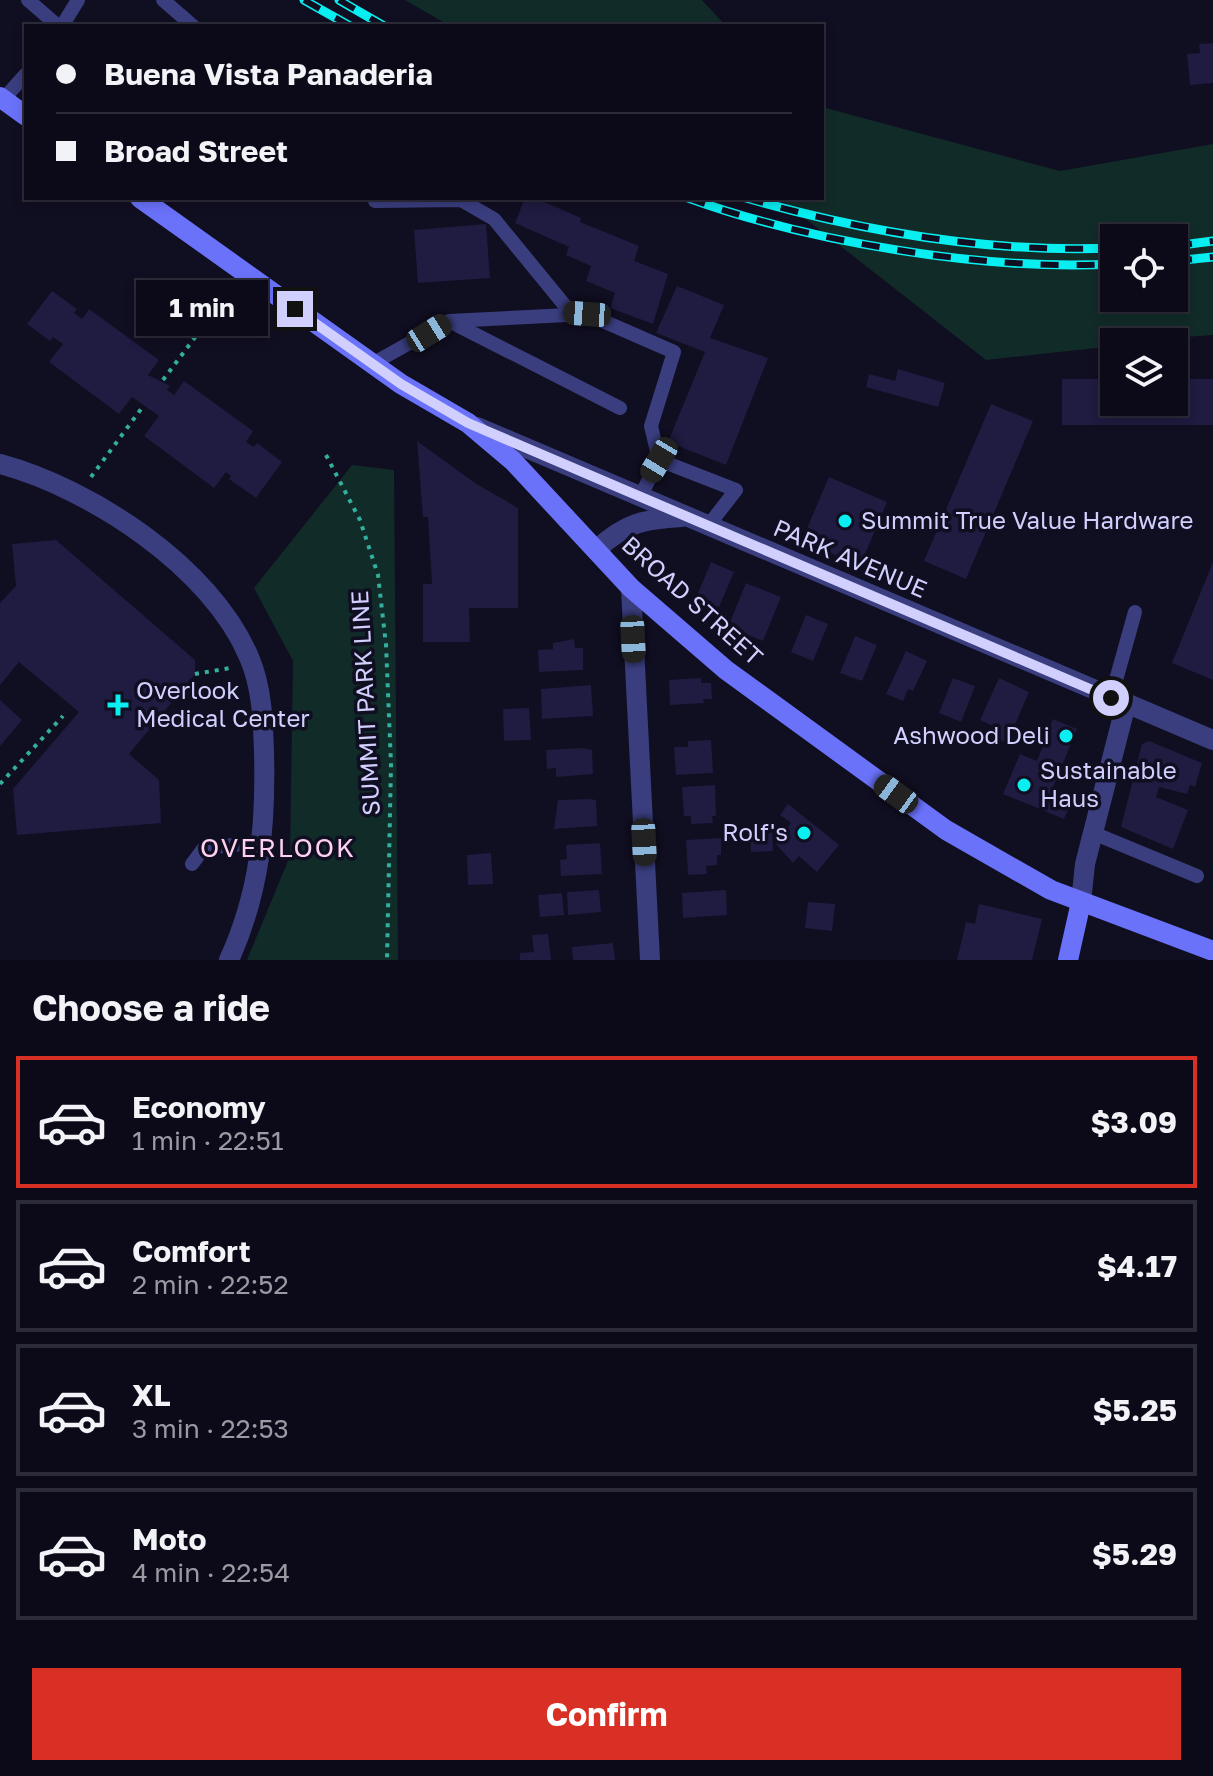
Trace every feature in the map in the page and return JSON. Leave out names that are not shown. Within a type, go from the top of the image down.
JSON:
[{"type":"main road","points":[[1,100],[24,115]]},
{"type":"main road","name":"BROAD STREET","points":[[143,200],[372,364],[468,423],[513,461],[631,588],[726,670],[946,830],[1032,880],[1081,902],[1213,951]]},
{"type":"main road","points":[[1068,960],[1081,902]]},
{"type":"street","name":"PARK AVENUE","points":[[468,423],[1213,740]]},
{"type":"street","points":[[0,464],[48,481],[123,523],[173,558],[217,604],[249,655],[258,683],[265,794],[263,842],[251,903],[229,960]]},
{"type":"street","points":[[596,550],[628,526],[655,519],[686,517]]},
{"type":"street","points":[[631,588],[650,960]]},
{"type":"street","points":[[1081,902],[1118,701]]},
{"type":"lane","points":[[28,0],[58,24]]},
{"type":"lane","points":[[61,24],[78,0]]},
{"type":"lane","points":[[163,0],[191,24]]},
{"type":"lane","points":[[1,100],[24,76]]},
{"type":"lane","points":[[375,201],[461,200],[472,206],[494,219],[571,313]]},
{"type":"lane","points":[[372,364],[449,321],[571,313],[587,314],[674,352],[651,426],[659,460],[640,497]]},
{"type":"lane","points":[[449,321],[620,408]]},
{"type":"lane","points":[[659,460],[736,490],[708,526]]},
{"type":"lane","points":[[1118,701],[1135,612]]},
{"type":"lane","points":[[1093,833],[1197,876]]},
{"type":"lane","points":[[192,864],[204,848],[263,842]]},
{"type":"path","points":[[163,380],[202,328]]},
{"type":"path","points":[[87,482],[144,405]]},
{"type":"path","name":"SUMMIT PARK LINE","points":[[326,455],[360,520],[378,575],[386,645],[391,764],[387,960]]},
{"type":"path","points":[[195,674],[232,667]]},
{"type":"path","points":[[0,784],[63,716]]},
{"type":"green space","points":[[405,0],[702,0],[724,24],[447,24]]},
{"type":"green space","points":[[824,108],[1060,171],[1213,144],[1213,335],[1188,337],[1188,328],[1100,328],[1100,348],[986,360],[782,200],[824,200]]},
{"type":"green space","points":[[352,465],[394,470],[398,960],[247,960],[290,856],[293,661],[254,588]]},
{"type":"building","points":[[1213,43],[1213,83],[1190,85],[1187,54],[1200,53],[1199,44]]},
{"type":"building","points":[[524,200],[540,200],[581,218],[580,222],[639,246],[634,261],[668,274],[653,324],[610,308],[615,293],[586,281],[591,266],[566,255],[569,247],[515,223]]},
{"type":"building","points":[[486,224],[490,278],[418,283],[414,230]]},
{"type":"building","points":[[677,286],[724,305],[710,338],[768,358],[726,465],[668,442],[705,352],[656,333]]},
{"type":"building","points":[[52,291],[77,309],[74,313],[82,319],[89,309],[159,360],[148,375],[170,386],[167,390],[174,395],[184,381],[253,431],[246,442],[254,447],[257,443],[282,462],[256,498],[229,479],[231,476],[226,472],[214,488],[144,436],[159,416],[132,397],[119,414],[49,362],[63,344],[53,337],[50,341],[27,324]]},
{"type":"building","points":[[898,369],[945,383],[938,407],[866,387],[869,374],[895,381]]},
{"type":"building","points":[[1062,379],[1100,379],[1100,416],[1188,416],[1188,379],[1213,379],[1213,425],[1062,425]]},
{"type":"building","points":[[991,404],[1033,421],[966,579],[924,561]]},
{"type":"building","points":[[417,441],[475,483],[518,508],[518,608],[469,608],[470,642],[423,642],[423,584],[432,584],[428,517],[423,517]]},
{"type":"building","name":"Summit True Value Hardware","points":[[829,477],[887,502],[860,566],[802,540]]},
{"type":"building","points":[[56,540],[195,660],[195,674],[129,754],[159,780],[161,823],[17,835],[13,789],[79,712],[19,662],[0,685],[0,603],[16,586],[12,544]]},
{"type":"building","points":[[711,562],[734,572],[719,607],[696,598]]},
{"type":"building","points":[[1213,562],[1213,680],[1172,663]]},
{"type":"building","points":[[746,583],[781,597],[763,641],[728,627]]},
{"type":"building","points":[[806,615],[828,624],[813,661],[791,652]]},
{"type":"building","points":[[855,636],[877,645],[862,681],[840,673]]},
{"type":"building","points":[[574,639],[575,648],[583,648],[583,670],[539,672],[538,650],[553,649],[553,643]]},
{"type":"building","points":[[906,651],[927,661],[913,691],[908,689],[903,701],[886,694]]},
{"type":"building","points":[[701,678],[701,683],[711,683],[712,699],[703,699],[704,703],[670,705],[669,680]]},
{"type":"building","points":[[953,678],[975,686],[961,722],[939,713]]},
{"type":"building","points":[[999,678],[1029,692],[1007,743],[995,738],[999,729],[980,720]]},
{"type":"building","points":[[591,685],[593,716],[542,719],[541,689]]},
{"type":"building","points":[[0,700],[22,720],[0,746]]},
{"type":"building","points":[[529,708],[531,740],[504,741],[503,709]]},
{"type":"building","points":[[1053,719],[1077,729],[1052,790],[1073,799],[1064,819],[1003,794],[1020,754],[1037,761]]},
{"type":"building","points":[[711,740],[713,773],[676,775],[674,747],[688,747],[688,741]]},
{"type":"building","points":[[1149,741],[1202,763],[1195,787],[1190,785],[1187,794],[1159,787],[1156,797],[1188,810],[1173,849],[1121,827],[1142,744]]},
{"type":"building","points":[[546,750],[592,750],[593,774],[556,777],[556,768],[547,769]]},
{"type":"building","points":[[715,785],[716,816],[712,816],[713,823],[691,824],[691,816],[684,816],[682,787]]},
{"type":"building","points":[[558,800],[596,800],[597,826],[554,829]]},
{"type":"building","name":"Rolf's","points":[[788,804],[839,845],[817,872],[799,856],[793,863],[776,844],[791,823],[780,815]]},
{"type":"building","points":[[772,826],[773,851],[751,852],[750,827]]},
{"type":"building","points":[[721,838],[721,855],[717,855],[717,865],[706,866],[707,874],[688,875],[686,840]]},
{"type":"building","points":[[600,843],[602,874],[561,876],[560,860],[567,859],[566,845]]},
{"type":"building","points":[[491,853],[493,884],[468,885],[467,855]]},
{"type":"building","points":[[599,890],[601,912],[568,915],[567,892]]},
{"type":"building","points":[[726,890],[727,915],[683,918],[682,893]]},
{"type":"building","points":[[562,893],[564,915],[540,917],[538,895]]},
{"type":"building","points":[[808,902],[835,904],[832,931],[805,928]]},
{"type":"building","points":[[979,904],[1042,919],[1032,960],[957,960],[966,922],[975,924]]},
{"type":"building","points":[[548,934],[551,960],[520,960],[520,953],[534,952],[532,935]]},
{"type":"building","points":[[613,943],[615,960],[573,960],[572,947]]},
{"type":"railway","points":[[304,0],[346,24]]},
{"type":"railway","points":[[339,0],[381,24]]},
{"type":"railway","points":[[694,200],[787,228],[898,250],[1010,263],[1100,264]]},
{"type":"railway","points":[[754,200],[836,221],[928,238],[1021,247],[1100,248]]},
{"type":"railway","points":[[1188,244],[1213,241]]},
{"type":"railway","points":[[1188,260],[1213,257]]},
{"type":"place","name":"Summit True Value Hardware","points":[[845,521]]},
{"type":"place","name":"Overlook Medical Center","points":[[118,705]]},
{"type":"place","name":"Ashwood Deli","points":[[1066,736]]},
{"type":"place","name":"Sustainable Haus","points":[[1024,785]]},
{"type":"place","name":"Rolf's","points":[[804,833]]},
{"type":"district","name":"OVERLOOK","points":[[278,848]]},
{"type":"route","points":[[295,309],[401,384],[468,423],[1111,698]]}]
